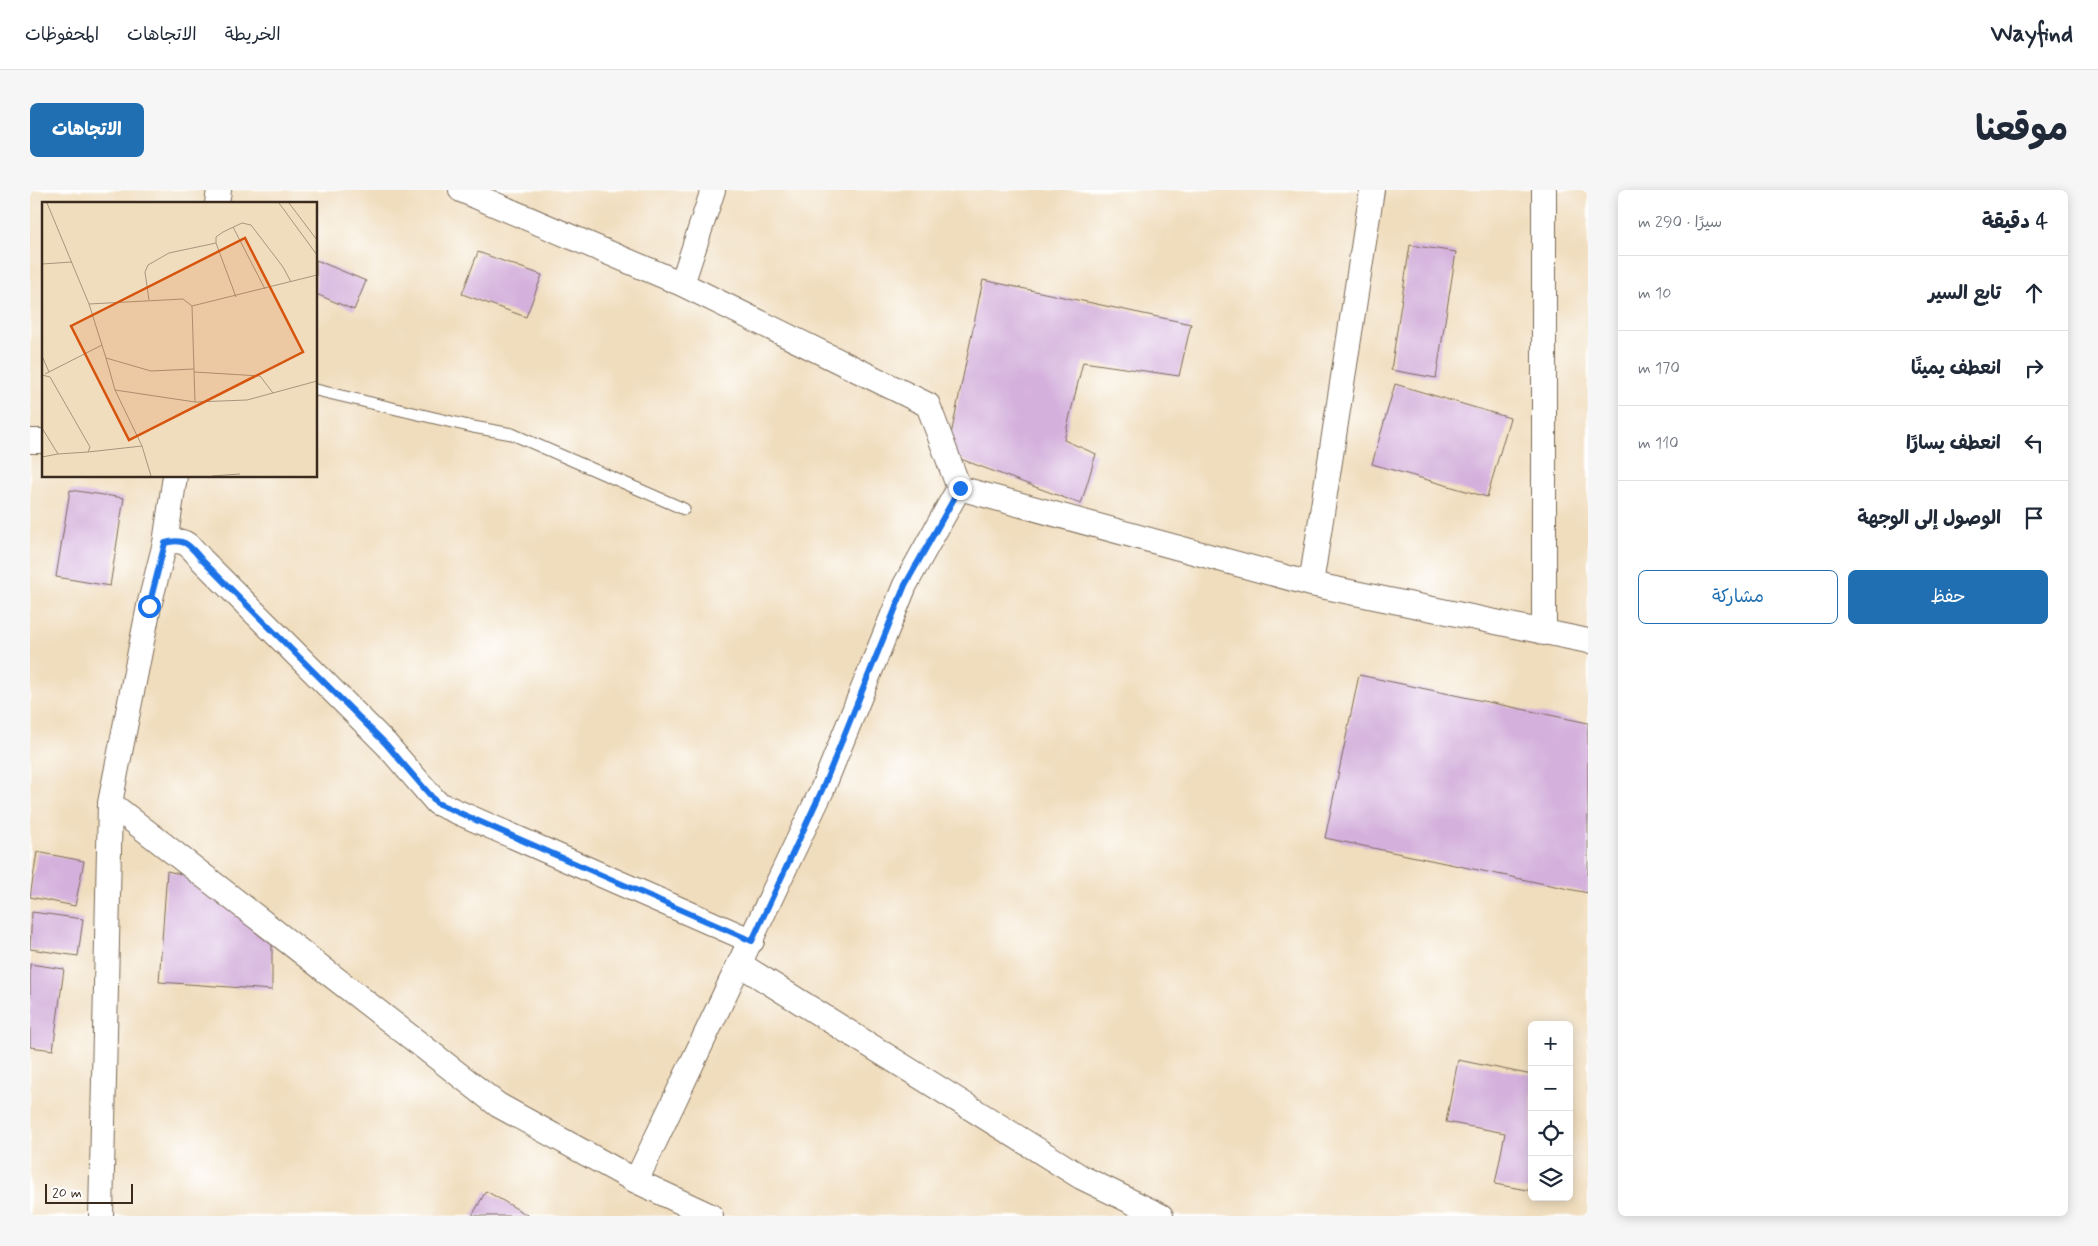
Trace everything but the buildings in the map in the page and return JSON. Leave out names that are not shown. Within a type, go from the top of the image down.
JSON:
[{"type":"street","points":[[461,190],[682,284],[928,405],[960,488]]},
{"type":"street","points":[[682,284],[713,190]]},
{"type":"street","points":[[1311,584],[1372,190]]},
{"type":"street","points":[[1544,190],[1544,633]]},
{"type":"street","points":[[101,1216],[110,803],[149,606],[165,543],[175,478]]},
{"type":"street","points":[[960,488],[1311,584],[1588,641]]},
{"type":"street","points":[[636,1181],[741,965],[822,790],[905,585],[960,488]]},
{"type":"street","points":[[165,543],[176,540],[189,544],[202,560],[386,744],[437,803],[752,941]]},
{"type":"street","points":[[110,803],[498,1105],[636,1181],[711,1216]]},
{"type":"street","points":[[741,965],[1081,1177],[1160,1216]]},
{"type":"lane","points":[[318,390],[473,427],[512,434],[684,509]]},
{"type":"route","points":[[149,606],[165,543],[176,540],[189,544],[202,560],[386,744],[437,803],[752,941],[822,790],[905,585],[960,488]]}]
